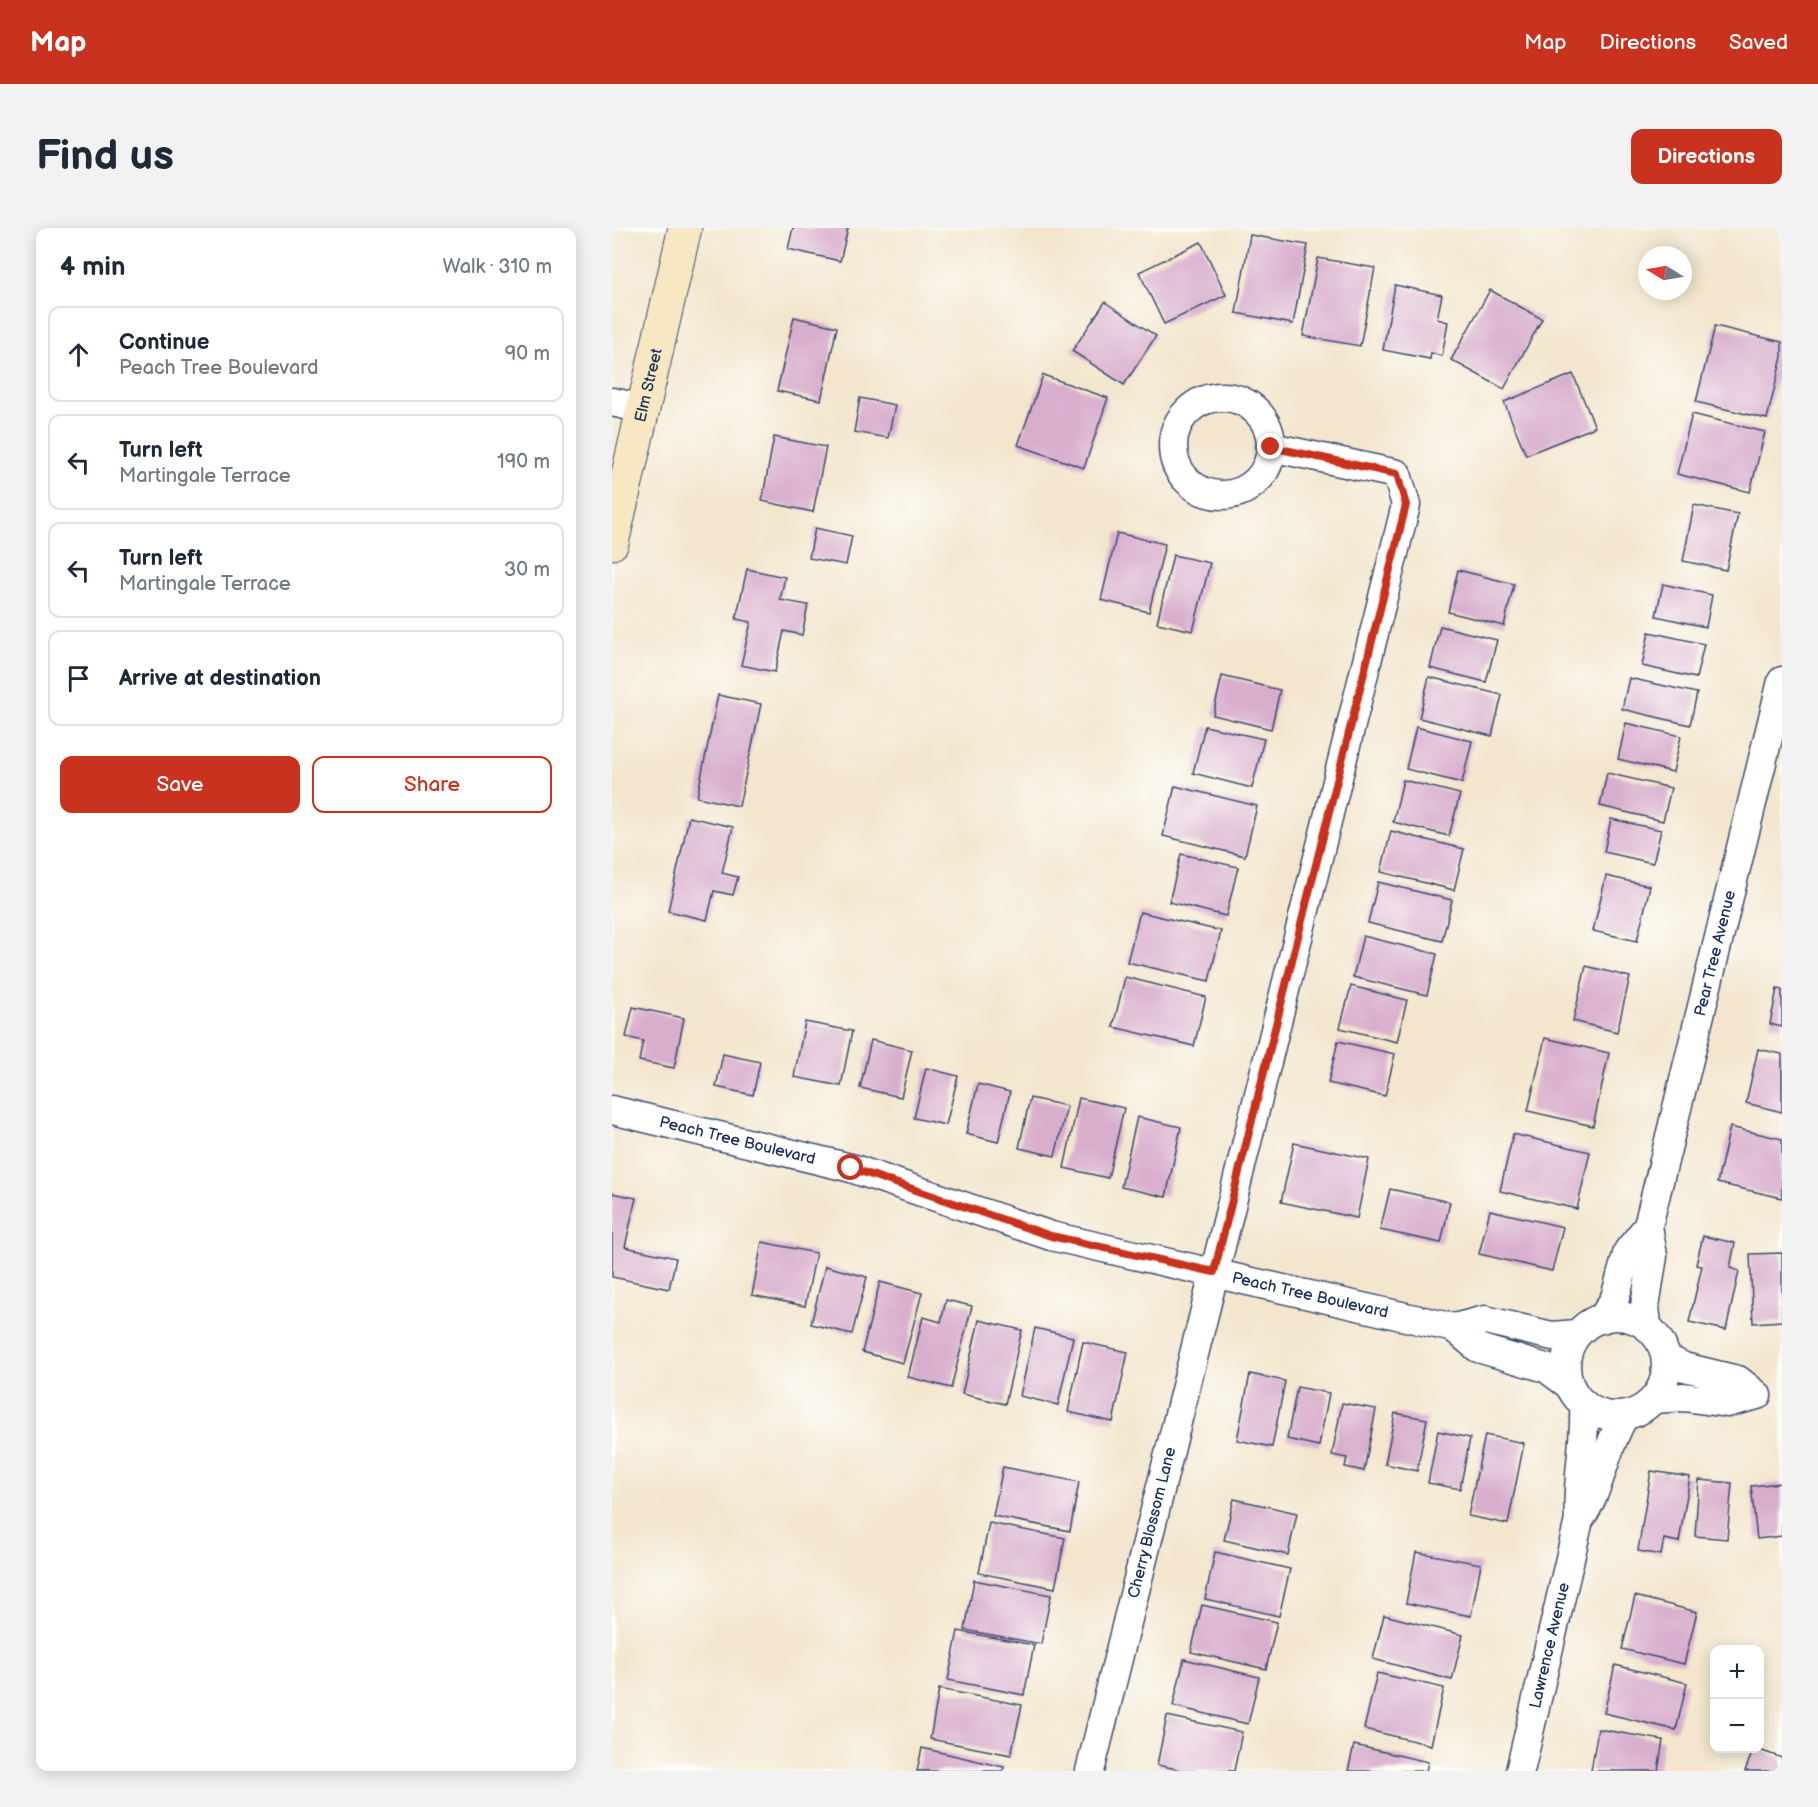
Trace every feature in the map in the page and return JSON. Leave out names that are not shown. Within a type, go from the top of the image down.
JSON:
[{"type":"main road","name":"Elm Street","points":[[612,543],[685,228]]},
{"type":"street","points":[[612,402],[644,409]]},
{"type":"street","name":"Cherry Blossom Lane","points":[[1090,1771],[1406,505],[1397,474],[1271,447]]},
{"type":"street","name":"Pear Tree Avenue","points":[[1647,1326],[1645,1306],[1653,1256],[1648,1226],[1782,681]]},
{"type":"street","name":"Peach Tree Boulevard","points":[[612,1110],[851,1168],[1051,1236],[1454,1328],[1478,1348],[1546,1368],[1576,1394]]},
{"type":"street","name":"Pear Tree Avenue","points":[[1602,1319],[1615,1298],[1628,1251],[1648,1226]]},
{"type":"street","points":[[1614,1315],[1631,1317],[1647,1326],[1661,1342],[1666,1358],[1666,1375],[1660,1391],[1646,1407],[1624,1417],[1610,1417],[1593,1412],[1576,1394],[1566,1371],[1568,1350],[1577,1335],[1593,1321],[1614,1315]]},
{"type":"street","name":"Peach Tree Boulevard","points":[[1454,1328],[1485,1320],[1552,1336],[1577,1335]]},
{"type":"street","points":[[1666,1358],[1684,1368],[1738,1380],[1769,1395]]},
{"type":"street","name":"Lawrence Avenue","points":[[1520,1771],[1579,1520],[1576,1493],[1585,1428],[1576,1394]]},
{"type":"street","points":[[1654,1399],[1684,1397],[1727,1403],[1769,1395]]},
{"type":"street","name":"Lawrence Avenue","points":[[1579,1520],[1593,1499],[1612,1436],[1624,1417]]},
{"type":"building","points":[[793,228],[848,228],[840,261],[788,249]]},
{"type":"building","points":[[1250,235],[1308,245],[1293,324],[1236,313]]},
{"type":"building","points":[[1201,242],[1226,295],[1164,324],[1139,272]]},
{"type":"building","points":[[1318,258],[1375,268],[1360,346],[1303,336]]},
{"type":"building","points":[[1395,285],[1442,295],[1437,319],[1448,322],[1442,356],[1431,353],[1430,359],[1383,350]]},
{"type":"building","points":[[1490,290],[1542,319],[1504,389],[1451,360]]},
{"type":"building","points":[[1105,302],[1156,336],[1124,385],[1072,351]]},
{"type":"building","points":[[794,317],[837,327],[821,400],[777,391]]},
{"type":"building","points":[[1715,326],[1782,342],[1782,357],[1767,419],[1696,402]]},
{"type":"building","points":[[1573,374],[1595,427],[1526,455],[1504,402]]},
{"type":"building","points":[[1043,375],[1108,398],[1084,468],[1018,445]]},
{"type":"building","points":[[860,398],[895,405],[888,438],[854,432]]},
{"type":"building","points":[[1692,414],[1765,432],[1750,492],[1677,474]]},
{"type":"building","points":[[774,437],[826,447],[813,512],[762,501]]},
{"type":"building","points":[[1694,505],[1738,514],[1726,570],[1683,561]]},
{"type":"building","points":[[815,528],[852,536],[846,565],[809,558]]},
{"type":"building","points":[[1117,533],[1165,544],[1149,612],[1101,600]]},
{"type":"building","points":[[1173,555],[1210,563],[1193,631],[1157,623]]},
{"type":"building","points":[[747,569],[785,577],[780,600],[808,605],[802,635],[784,631],[775,672],[741,665],[751,622],[736,619]]},
{"type":"building","points":[[1458,570],[1514,584],[1504,626],[1448,612]]},
{"type":"building","points":[[1663,584],[1712,595],[1706,627],[1656,616]]},
{"type":"building","points":[[1440,626],[1497,640],[1486,682],[1430,668]]},
{"type":"building","points":[[1649,632],[1704,644],[1696,678],[1642,666]]},
{"type":"building","points":[[1222,676],[1280,690],[1271,729],[1213,715]]},
{"type":"building","points":[[1429,677],[1502,695],[1492,736],[1419,718]]},
{"type":"building","points":[[1629,678],[1697,693],[1690,725],[1622,709]]},
{"type":"building","points":[[718,695],[761,704],[739,806],[697,797]]},
{"type":"building","points":[[1626,723],[1681,736],[1673,772],[1618,759]]},
{"type":"building","points":[[1205,726],[1264,739],[1252,788],[1193,773]]},
{"type":"building","points":[[1416,727],[1472,741],[1462,783],[1406,769]]},
{"type":"building","points":[[1607,773],[1671,788],[1663,821],[1600,806]]},
{"type":"building","points":[[1403,780],[1460,794],[1449,836],[1393,822]]},
{"type":"building","points":[[1175,786],[1257,806],[1245,856],[1163,836]]},
{"type":"building","points":[[689,817],[733,827],[722,873],[738,877],[733,895],[714,891],[707,920],[668,911]]},
{"type":"building","points":[[1611,819],[1661,830],[1653,863],[1604,852]]},
{"type":"building","points":[[1391,831],[1464,849],[1454,890],[1381,872]]},
{"type":"building","points":[[1181,854],[1238,867],[1226,916],[1169,902]]},
{"type":"building","points":[[1606,876],[1650,886],[1637,941],[1593,931]]},
{"type":"building","points":[[1378,882],[1452,900],[1442,941],[1368,923]]},
{"type":"building","points":[[1140,912],[1221,931],[1209,981],[1127,962]]},
{"type":"building","points":[[1363,936],[1437,954],[1427,995],[1353,977]]},
{"type":"building","points":[[1586,966],[1630,977],[1617,1032],[1573,1021]]},
{"type":"building","points":[[1125,977],[1206,997],[1194,1046],[1113,1027]]},
{"type":"building","points":[[1351,986],[1407,1000],[1397,1042],[1340,1028]]},
{"type":"building","points":[[1777,989],[1782,990],[1782,1027],[1770,1024]]},
{"type":"building","points":[[633,1007],[684,1018],[674,1068],[639,1061],[643,1041],[626,1037]]},
{"type":"building","points":[[805,1022],[852,1031],[841,1086],[794,1077]]},
{"type":"building","points":[[1545,1038],[1609,1053],[1593,1126],[1528,1111]]},
{"type":"building","points":[[871,1040],[912,1050],[901,1097],[860,1088]]},
{"type":"building","points":[[1338,1041],[1395,1054],[1385,1096],[1328,1083]]},
{"type":"building","points":[[1758,1049],[1782,1054],[1782,1112],[1746,1103]]},
{"type":"building","points":[[723,1054],[760,1062],[753,1095],[716,1087]]},
{"type":"building","points":[[926,1068],[958,1076],[946,1125],[914,1118]]},
{"type":"building","points":[[978,1084],[1010,1092],[998,1142],[966,1134]]},
{"type":"building","points":[[1030,1098],[1067,1106],[1055,1156],[1019,1148]]},
{"type":"building","points":[[1079,1098],[1124,1108],[1108,1178],[1064,1168]]},
{"type":"building","points":[[1137,1117],[1181,1127],[1166,1197],[1121,1187]]},
{"type":"building","points":[[1730,1127],[1782,1139],[1782,1198],[1717,1183]]},
{"type":"building","points":[[1513,1134],[1590,1152],[1577,1209],[1500,1191]]},
{"type":"building","points":[[1294,1143],[1369,1159],[1357,1218],[1281,1202]]},
{"type":"building","points":[[1390,1189],[1450,1202],[1441,1243],[1380,1230]]},
{"type":"building","points":[[612,1193],[636,1198],[625,1247],[676,1258],[669,1289],[612,1277]]},
{"type":"building","points":[[1490,1210],[1563,1227],[1552,1271],[1479,1254]]},
{"type":"building","points":[[1703,1236],[1735,1243],[1730,1268],[1739,1271],[1726,1330],[1689,1322],[1702,1266],[1696,1265]]},
{"type":"building","points":[[762,1242],[816,1253],[805,1306],[752,1295]]},
{"type":"building","points":[[1782,1253],[1782,1321],[1753,1323],[1750,1254]]},
{"type":"building","points":[[825,1266],[867,1277],[852,1334],[811,1324]]},
{"type":"building","points":[[880,1282],[922,1293],[903,1363],[862,1352]]},
{"type":"building","points":[[946,1300],[972,1306],[951,1388],[908,1377],[923,1317],[941,1322]]},
{"type":"building","points":[[979,1320],[1022,1330],[1005,1404],[962,1394]]},
{"type":"building","points":[[1035,1328],[1073,1337],[1058,1405],[1020,1396]]},
{"type":"building","points":[[1083,1342],[1128,1352],[1113,1422],[1068,1412]]},
{"type":"building","points":[[1250,1374],[1285,1381],[1272,1447],[1237,1440]]},
{"type":"building","points":[[1297,1387],[1329,1393],[1319,1446],[1287,1439]]},
{"type":"building","points":[[1342,1403],[1376,1409],[1364,1471],[1345,1467],[1347,1458],[1332,1455]]},
{"type":"building","points":[[1395,1413],[1427,1419],[1417,1471],[1385,1464]]},
{"type":"building","points":[[1438,1431],[1470,1438],[1460,1489],[1428,1483]]},
{"type":"building","points":[[1485,1435],[1524,1443],[1508,1524],[1468,1516]]},
{"type":"building","points":[[1003,1467],[1079,1482],[1070,1531],[993,1516]]},
{"type":"building","points":[[1651,1471],[1690,1477],[1679,1542],[1664,1539],[1661,1555],[1638,1551]]},
{"type":"building","points":[[1699,1480],[1732,1483],[1727,1539],[1695,1536]]},
{"type":"building","points":[[1782,1483],[1782,1536],[1757,1539],[1751,1486]]},
{"type":"building","points":[[1234,1499],[1297,1513],[1288,1555],[1224,1540]]},
{"type":"building","points":[[989,1523],[1065,1538],[1055,1588],[979,1573]]},
{"type":"building","points":[[1215,1552],[1290,1569],[1279,1616],[1205,1599]]},
{"type":"building","points":[[1416,1552],[1481,1564],[1471,1616],[1406,1603]]},
{"type":"building","points":[[974,1580],[1051,1595],[1041,1644],[965,1630]]},
{"type":"building","points":[[1635,1596],[1697,1612],[1684,1664],[1622,1649]]},
{"type":"building","points":[[1202,1605],[1277,1622],[1266,1669],[1191,1652]]},
{"type":"building","points":[[1384,1615],[1463,1635],[1452,1680],[1373,1659]]},
{"type":"building","points":[[958,1631],[1034,1645],[1024,1695],[948,1680]]},
{"type":"building","points":[[1184,1659],[1259,1677],[1248,1724],[1173,1706]]},
{"type":"building","points":[[1615,1665],[1687,1683],[1676,1730],[1604,1713]]},
{"type":"building","points":[[1377,1673],[1444,1688],[1431,1745],[1364,1729]]},
{"type":"building","points":[[939,1689],[1022,1705],[1011,1755],[930,1739]]},
{"type":"building","points":[[1167,1716],[1242,1732],[1234,1771],[1186,1771],[1157,1765]]},
{"type":"building","points":[[1598,1729],[1663,1740],[1658,1771],[1591,1771]]},
{"type":"building","points":[[1354,1745],[1428,1762],[1426,1771],[1348,1771]]},
{"type":"building","points":[[922,1748],[1004,1767],[1003,1771],[917,1771]]},
{"type":"building","points":[[1764,1752],[1782,1758],[1782,1771],[1745,1771],[1752,1753]]},
{"type":"route","points":[[851,1168],[1051,1236],[1214,1272],[1406,505],[1397,474],[1271,447]]}]
